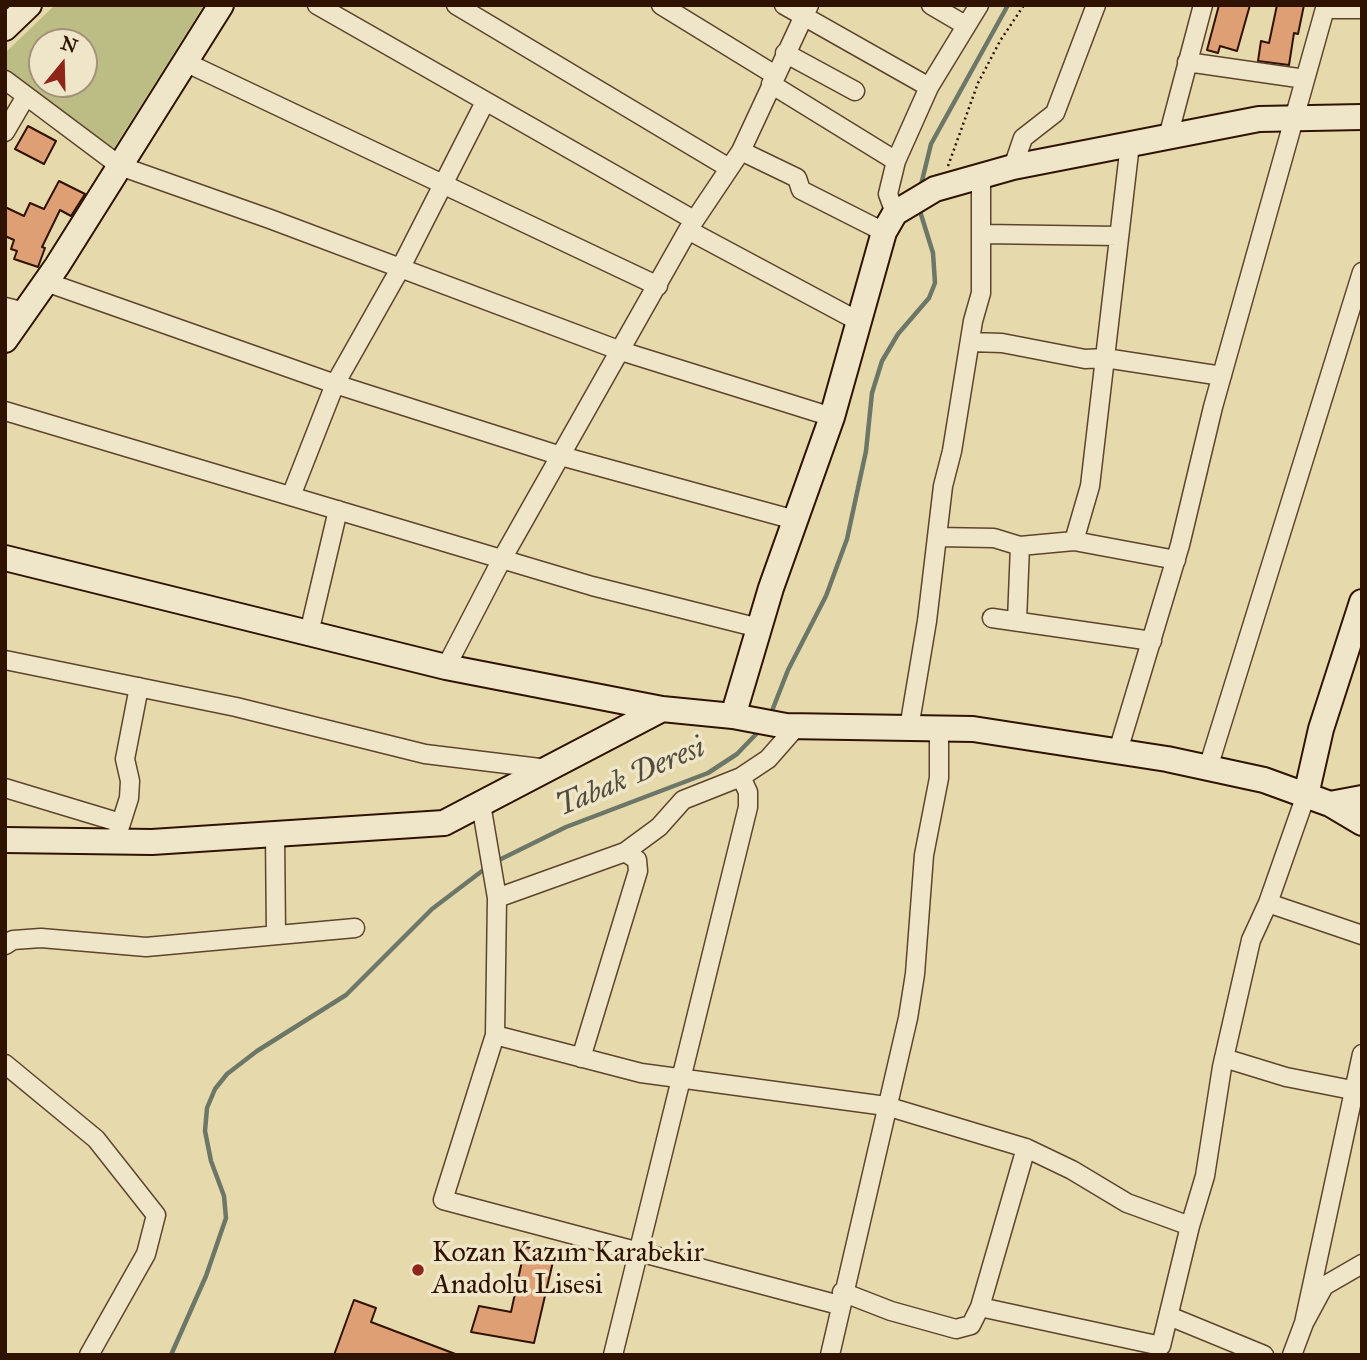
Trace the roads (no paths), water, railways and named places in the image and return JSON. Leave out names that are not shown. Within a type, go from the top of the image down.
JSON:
[{"type":"street","points":[[5,28],[29,5]]},
{"type":"street","points":[[5,340],[15,309],[46,282],[221,5]]},
{"type":"street","points":[[317,5],[858,321]]},
{"type":"street","points":[[456,5],[729,169]]},
{"type":"street","points":[[661,5],[896,161]]},
{"type":"street","points":[[784,5],[806,10],[929,87]]},
{"type":"street","points":[[931,5],[965,25]]},
{"type":"street","points":[[740,717],[759,628],[832,417],[858,321],[895,216],[888,194],[896,161],[929,87],[979,5]]},
{"type":"street","points":[[1013,167],[1023,138],[1055,113],[1096,5]]},
{"type":"street","points":[[1168,136],[1203,5]]},
{"type":"street","points":[[1118,751],[1176,560],[1222,376],[1325,7],[1362,9]]},
{"type":"street","points":[[446,667],[502,559],[691,225],[741,151],[806,10]]},
{"type":"street","points":[[785,53],[855,91]]},
{"type":"street","points":[[185,62],[658,286]]},
{"type":"street","points":[[1187,62],[1305,79]]},
{"type":"street","points":[[5,80],[120,166],[621,351],[832,417]]},
{"type":"street","points":[[5,132],[26,96]]},
{"type":"street","points":[[290,496],[335,384],[400,268],[485,102]]},
{"type":"street","points":[[741,151],[797,178],[801,190],[895,216],[940,188],[1013,167],[1259,119],[1362,117]]},
{"type":"street","points":[[1074,541],[1090,486],[1130,144]]},
{"type":"street","points":[[909,728],[943,486],[981,293],[981,176]]},
{"type":"street","points":[[983,234],[1118,236]]},
{"type":"street","points":[[1208,768],[1362,272]]},
{"type":"street","points":[[46,282],[335,384],[561,456],[795,520]]},
{"type":"street","points":[[970,342],[1002,343],[1085,359],[1105,358],[1222,376]]},
{"type":"street","points":[[5,411],[592,586],[759,628]]},
{"type":"street","points":[[309,633],[338,510]]},
{"type":"street","points":[[937,537],[994,538],[1020,546],[1074,541],[1176,560]]},
{"type":"street","points":[[1017,621],[1020,546]]},
{"type":"street","points":[[5,558],[446,667],[662,709],[740,717],[791,726],[973,729],[1208,768],[1264,780],[1330,804],[1362,823]]},
{"type":"street","points":[[980,1307],[1161,1346],[1189,1226],[1205,1176],[1224,1058],[1251,940],[1268,903],[1306,795],[1321,729],[1357,636],[1362,602]]},
{"type":"street","points":[[992,618],[1152,641]]},
{"type":"street","points":[[5,660],[139,687],[425,754],[548,769]]},
{"type":"street","points":[[118,832],[129,798],[130,781],[125,760],[139,687]]},
{"type":"street","points":[[5,840],[118,832],[275,834],[444,823],[662,709]]},
{"type":"street","points":[[498,898],[625,852],[659,827],[683,800],[741,778],[768,759],[791,726]]},
{"type":"street","points":[[830,1355],[908,1018],[915,974],[924,855],[939,778],[939,728]]},
{"type":"street","points":[[613,1355],[748,807],[748,792],[741,778]]},
{"type":"street","points":[[5,788],[118,832]]},
{"type":"street","points":[[1330,804],[1362,798]]},
{"type":"street","points":[[481,804],[498,898],[495,1035],[443,1200],[963,1330],[971,1325],[980,1307],[1026,1148]]},
{"type":"street","points":[[275,834],[276,935]]},
{"type":"street","points":[[580,1058],[638,871],[637,860],[625,852]]},
{"type":"street","points":[[1268,903],[1362,935]]},
{"type":"street","points":[[5,944],[13,940],[41,938],[146,947],[355,928]]},
{"type":"street","points":[[495,1035],[641,1073],[886,1106],[1026,1148],[1072,1170],[1126,1203],[1189,1226]]},
{"type":"street","points":[[1304,1324],[1352,1090],[1362,1054]]},
{"type":"street","points":[[1224,1058],[1286,1077],[1352,1090]]},
{"type":"street","points":[[6,1066],[96,1139],[156,1215],[146,1254],[89,1355]]},
{"type":"street","points":[[1292,1355],[1304,1324],[1324,1286],[1362,1264]]},
{"type":"street","points":[[1169,1316],[1264,1355]]},
{"type":"waterway","name":"Tabak Deresi","points":[[920,189],[931,144],[1008,5]]},
{"type":"waterway","name":"Tabak Deresi","points":[[770,716],[788,670],[826,596],[847,539],[866,451],[872,393],[882,361],[898,334],[929,298],[935,283],[933,253],[919,208]]},
{"type":"waterway","name":"Tabak Deresi","points":[[497,861],[566,827],[708,773],[737,754],[761,729]]},
{"type":"waterway","name":"Tabak Deresi","points":[[171,1355],[206,1276],[226,1218],[224,1196],[211,1161],[205,1131],[207,1108],[215,1089],[227,1074],[257,1051],[346,995],[432,909],[486,868]]},
{"type":"place","name":"Kozan Kazım Karabekir Anadolu Lisesi","points":[[418,1270]]}]
